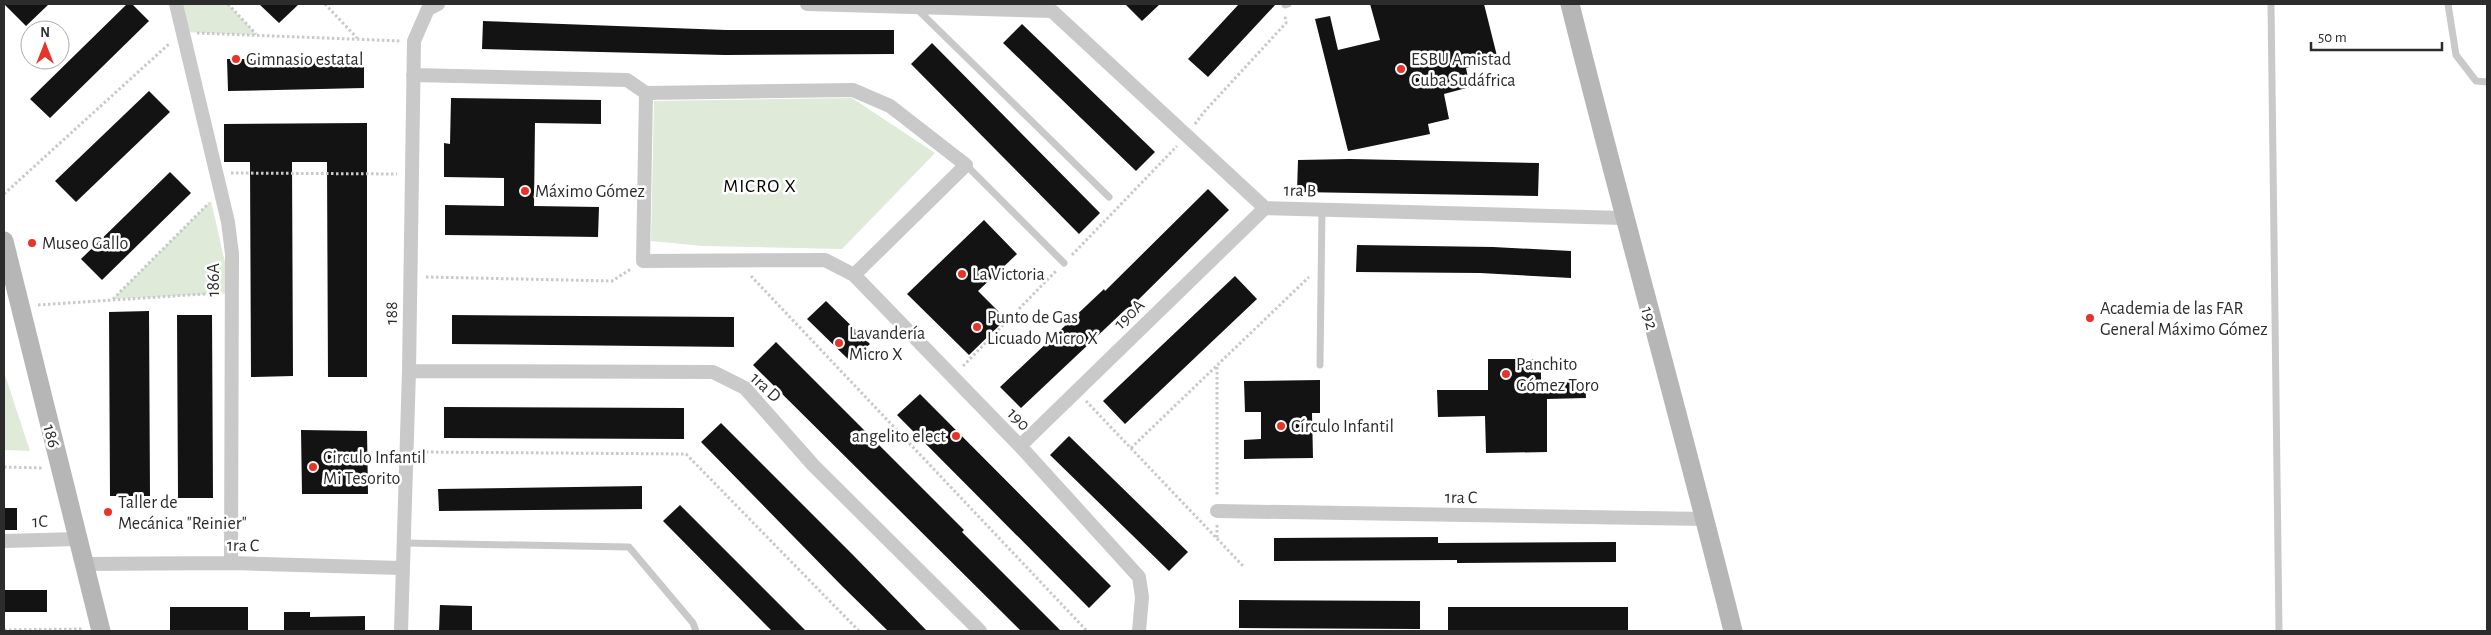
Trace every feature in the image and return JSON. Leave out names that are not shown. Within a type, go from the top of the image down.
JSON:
[{"type":"street","name":"186A","points":[[176,4],[228,222],[231,246],[230,564]]},
{"type":"street","points":[[807,4],[915,7],[1055,7]]},
{"type":"street","name":"192","points":[[1570,4],[1624,218],[1705,519],[1733,631]]},
{"type":"street","name":"188","points":[[401,631],[401,568],[404,543],[405,452],[409,371],[414,41],[430,6]]},
{"type":"street","name":"1ra B","points":[[1055,7],[1265,208],[1624,218]]},
{"type":"street","points":[[414,76],[627,80],[646,93],[853,90],[890,106],[966,165],[854,275]]},
{"type":"street","points":[[646,93],[643,261],[736,259]]},
{"type":"street","name":"190A","points":[[1020,446],[1265,208]]},
{"type":"street","name":"186","points":[[4,241],[101,630]]},
{"type":"street","name":"190","points":[[736,259],[825,260],[854,275],[1020,446],[1139,576],[1142,597],[1139,631]]},
{"type":"street","name":"1ra D","points":[[409,371],[713,372],[745,388],[813,465],[980,631]]},
{"type":"street","name":"1ra C","points":[[1217,511],[1705,519]]},
{"type":"street","name":"1C","points":[[4,541],[78,539]]},
{"type":"street","name":"1ra C","points":[[85,564],[230,564],[401,568]]},
{"type":"lane","points":[[2271,4],[2279,631]]},
{"type":"lane","points":[[2448,4],[2456,55],[2476,81],[2487,82]]},
{"type":"lane","points":[[915,7],[1109,197]]},
{"type":"lane","points":[[966,165],[1064,263]]},
{"type":"lane","points":[[1320,365],[1322,210]]},
{"type":"lane","points":[[404,543],[629,547],[693,623],[696,631]]},
{"type":"path","points":[[228,4],[257,35]]},
{"type":"path","points":[[325,4],[357,39]]},
{"type":"path","points":[[952,377],[1188,135],[1204,112],[1286,23],[1286,4]]},
{"type":"path","points":[[216,172],[412,174]]},
{"type":"path","points":[[113,298],[220,192]]},
{"type":"path","points":[[736,259],[1087,631]]},
{"type":"path","points":[[410,277],[612,281],[643,261]]},
{"type":"path","points":[[1131,448],[1321,266]]},
{"type":"path","points":[[20,306],[113,298],[232,293]]},
{"type":"path","points":[[1217,366],[1217,538]]},
{"type":"path","points":[[1077,391],[1244,567]]},
{"type":"path","points":[[405,452],[686,454],[859,631]]},
{"type":"path","points":[[4,467],[60,468]]},
{"type":"path","points":[[4,630],[101,630]]},
{"type":"green space","points":[[176,4],[228,4],[257,35],[183,32]]},
{"type":"green space","points":[[852,98],[935,153],[842,249],[703,246],[651,241],[654,101]]},
{"type":"green space","points":[[211,201],[232,293],[113,299]]},
{"type":"green space","points":[[4,372],[30,451],[4,450]]},
{"type":"building","points":[[4,4],[49,4],[32,20],[20,20]]},
{"type":"building","points":[[127,4],[132,4],[149,21],[50,118],[30,99],[60,70],[70,70],[70,60]]},
{"type":"building","points":[[259,4],[299,4],[279,23]]},
{"type":"building","points":[[1125,4],[1160,4],[1142,21]]},
{"type":"building","points":[[1239,4],[1276,4],[1208,77],[1188,59]]},
{"type":"building","points":[[1370,4],[1484,4],[1498,60],[1466,68],[1470,87],[1444,94],[1449,119],[1428,124],[1430,134],[1348,151],[1315,19],[1330,16],[1338,50],[1380,40]]},
{"type":"building","points":[[483,21],[726,30],[894,30],[894,54],[725,55],[482,49]]},
{"type":"building","points":[[1022,24],[1155,152],[1136,171],[1003,43]]},
{"type":"building","points":[[932,43],[1100,213],[1079,234],[911,64]]},
{"type":"building","points":[[227,59],[364,59],[364,88],[228,91]]},
{"type":"building","points":[[149,91],[170,112],[76,202],[55,181]]},
{"type":"building","points":[[451,98],[601,100],[601,124],[535,123],[534,206],[599,207],[598,237],[445,235],[445,205],[504,206],[504,178],[444,177],[444,143],[450,144]]},
{"type":"building","points":[[367,123],[367,377],[328,377],[327,162],[292,162],[293,376],[251,377],[250,162],[224,162],[224,124]]},
{"type":"building","points":[[1350,159],[1539,163],[1538,196],[1297,192],[1298,160]]},
{"type":"building","points":[[170,172],[191,193],[102,280],[81,259]]},
{"type":"building","points":[[1208,189],[1229,210],[1128,310],[1126,309],[1021,408],[1000,387],[1104,289],[1105,291]]},
{"type":"building","name":"La Victoria","points":[[984,220],[1017,254],[978,291],[1006,319],[969,355],[907,294]]},
{"type":"building","points":[[1357,245],[1493,247],[1571,251],[1571,278],[1480,273],[1356,272]]},
{"type":"building","points":[[1235,276],[1257,299],[1125,424],[1103,401]]},
{"type":"building","points":[[826,301],[870,344],[850,361],[807,319]]},
{"type":"building","points":[[149,311],[150,496],[110,496],[109,312]]},
{"type":"building","points":[[177,315],[212,315],[213,498],[178,498]]},
{"type":"building","points":[[452,315],[734,317],[734,347],[452,344]]},
{"type":"building","points":[[776,342],[964,530],[962,532],[1061,631],[1021,631],[753,365]]},
{"type":"building","points":[[1488,359],[1541,359],[1541,382],[1585,382],[1586,398],[1547,399],[1547,452],[1486,453],[1485,416],[1438,417],[1437,390],[1488,390]]},
{"type":"building","points":[[1320,380],[1320,413],[1312,413],[1313,458],[1244,459],[1244,440],[1261,439],[1261,412],[1245,412],[1244,381]]},
{"type":"building","points":[[920,394],[1111,586],[1089,608],[897,415]]},
{"type":"building","points":[[444,407],[684,408],[684,439],[444,438]]},
{"type":"building","points":[[721,423],[927,631],[888,631],[842,586],[701,442]]},
{"type":"building","name":"Circulo Infantil Mi Tesorito","points":[[301,430],[367,431],[368,494],[302,494]]},
{"type":"building","points":[[1069,436],[1188,552],[1169,571],[1050,455]]},
{"type":"building","points":[[642,486],[642,509],[439,511],[438,489]]},
{"type":"building","points":[[680,505],[806,631],[772,631],[663,521]]},
{"type":"building","points":[[4,508],[17,508],[17,530],[4,530]]},
{"type":"building","points":[[1438,537],[1438,543],[1616,542],[1616,562],[1457,563],[1457,560],[1274,561],[1274,538]]},
{"type":"building","points":[[4,590],[47,590],[47,612],[4,612]]},
{"type":"building","points":[[1239,600],[1420,601],[1420,629],[1239,628]]},
{"type":"building","points":[[440,605],[472,606],[472,631],[439,631]]},
{"type":"building","points":[[170,607],[248,607],[248,631],[170,631]]},
{"type":"building","points":[[1448,607],[1628,607],[1628,631],[1448,631]]},
{"type":"building","points":[[284,612],[310,612],[310,617],[365,616],[365,631],[284,631]]},
{"type":"place","name":"Gimnasio estatal","points":[[236,59]]},
{"type":"place","name":"ESBU Amistad Cuba Sudáfrica","points":[[1401,69]]},
{"type":"place","name":"Máximo Gómez","points":[[525,191]]},
{"type":"place","name":"Museo Gallo","points":[[32,243]]},
{"type":"place","name":"La Victoria","points":[[962,274]]},
{"type":"place","name":"Academia de las FAR General Máximo Gómez","points":[[2090,318]]},
{"type":"place","name":"Punto de Gas Licuado Micro X","points":[[977,327]]},
{"type":"place","name":"Lavandería Micro X","points":[[839,343]]},
{"type":"place","name":"Panchito Gómez Toro","points":[[1506,374]]},
{"type":"place","name":"Círculo Infantil","points":[[1281,426]]},
{"type":"place","name":"angelito elect","points":[[956,436]]},
{"type":"place","name":"Circulo Infantil Mi Tesorito","points":[[313,467]]},
{"type":"place","name":"Taller de Mecánica \"Reinier\"","points":[[108,512]]},
{"type":"district","name":"MICRO X","points":[[760,185]]}]
